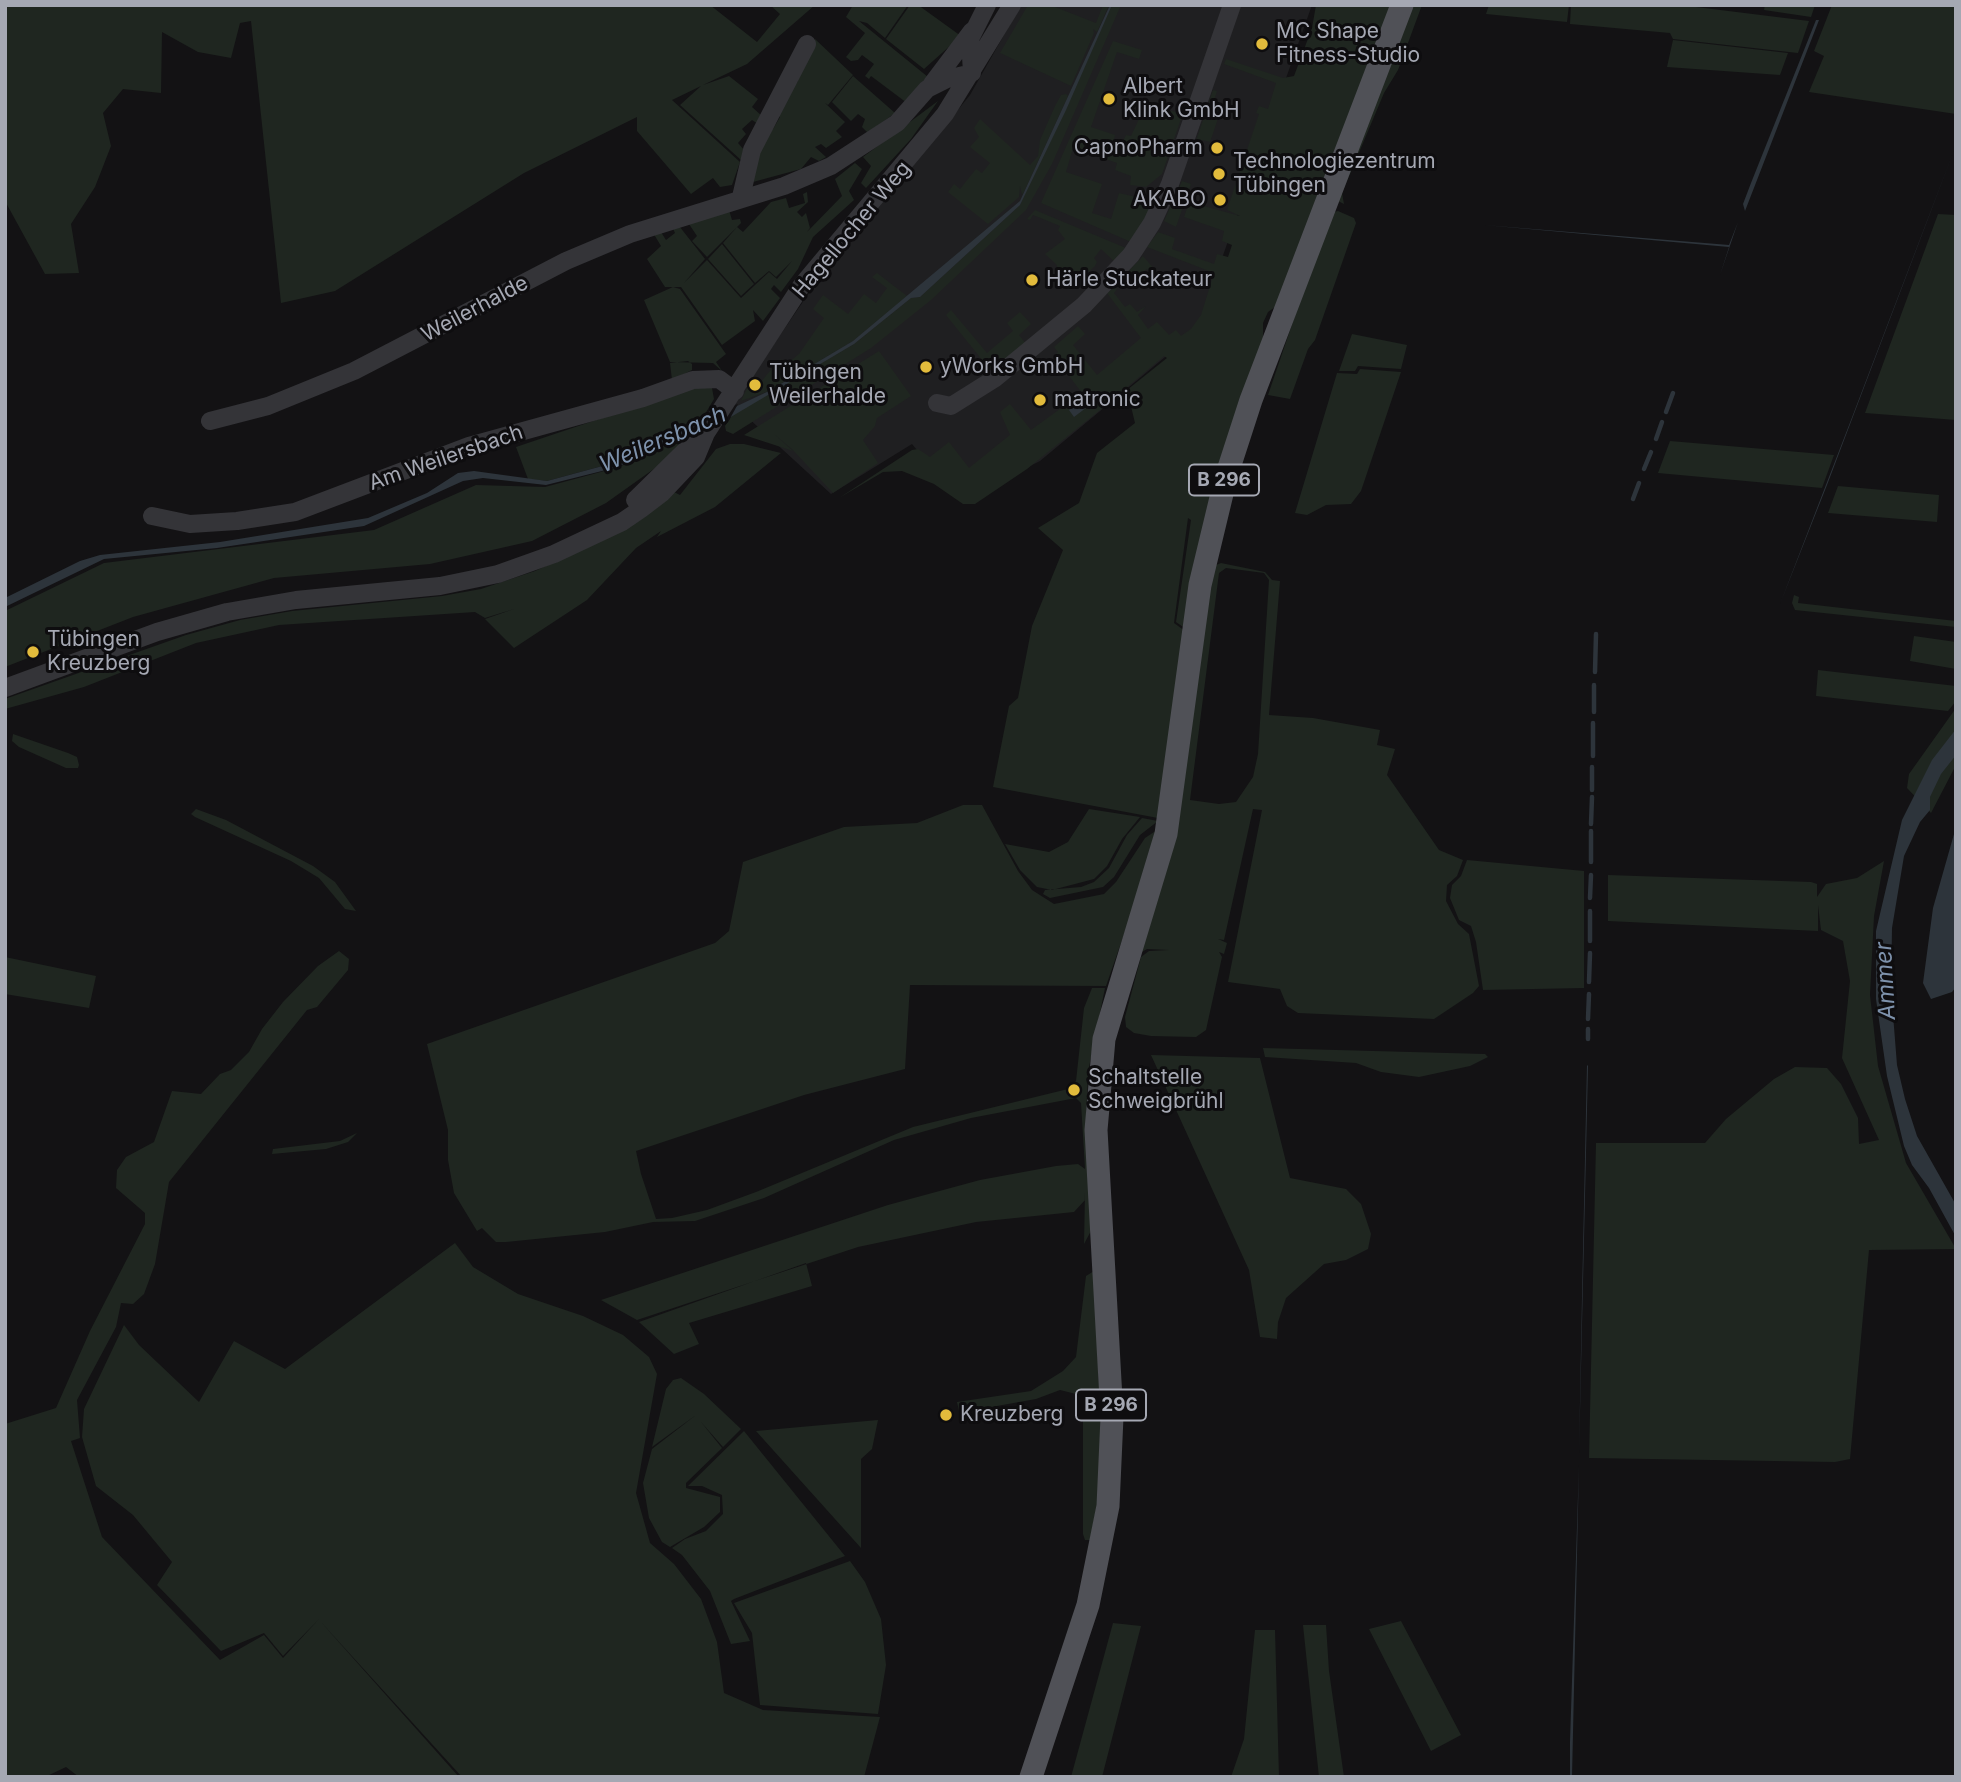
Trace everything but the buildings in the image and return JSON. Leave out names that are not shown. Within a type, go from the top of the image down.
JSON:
[{"type":"main road","name":"B 296","points":[[1031,1777],[1088,1605],[1108,1506],[1112,1417],[1097,1130],[1104,1039],[1166,834],[1200,585],[1226,477],[1251,400],[1402,5]]},
{"type":"street","points":[[972,73],[969,45],[987,5]]},
{"type":"street","name":"Hagellocher Weg","points":[[5,688],[157,632],[227,612],[296,600],[440,586],[498,574],[554,554],[601,529],[706,433],[736,391],[802,285],[846,230],[915,153],[972,73],[1012,5]]},
{"type":"street","points":[[937,403],[951,406],[1027,355],[1110,280],[1131,256],[1152,223],[1170,184],[1232,5]]},
{"type":"street","name":"Weilerhalde","points":[[210,421],[239,416],[313,389],[424,338],[566,261],[630,234],[741,197],[784,186],[857,151],[897,123],[974,29]]},
{"type":"street","points":[[741,197],[752,150],[807,44]]},
{"type":"street","name":"Weilerhalde","points":[[927,89],[947,79],[972,73]]},
{"type":"street","name":"Am Weilersbach","points":[[152,516],[169,523],[200,524],[295,512],[469,446],[643,398],[693,380],[719,379],[736,391]]},
{"type":"shaded area","points":[[5,5],[710,5],[757,42],[780,14],[770,5],[815,5],[747,64],[703,85],[729,76],[758,99],[752,107],[762,116],[758,124],[752,120],[742,129],[746,134],[738,143],[745,151],[741,160],[680,105],[701,86],[672,100],[740,162],[732,185],[720,187],[713,178],[691,194],[637,131],[637,117],[524,173],[335,291],[281,303],[251,21],[240,23],[231,58],[198,52],[162,32],[161,93],[123,89],[103,113],[111,146],[95,187],[71,224],[79,273],[45,274],[5,201]]},
{"type":"shaded area","points":[[853,5],[908,5],[885,38],[867,23],[859,21],[928,77],[907,103],[871,76],[869,79],[865,76],[874,64],[862,55],[858,60],[851,61],[846,57],[865,33],[846,17]]},
{"type":"shaded area","points":[[910,5],[918,5],[961,36],[924,69],[886,39]]},
{"type":"shaded area","points":[[1021,5],[1312,5],[1189,351],[1165,357],[1040,461],[963,500],[949,489],[912,444],[831,494],[733,404],[839,249],[901,180],[970,95]]},
{"type":"shaded area","points":[[1028,5],[1050,5],[1096,23],[1103,5],[1109,5],[1097,32],[1093,29],[1094,33],[1071,86],[1000,53]]},
{"type":"shaded area","points":[[1112,5],[1121,5],[1052,164],[1026,210],[931,300],[871,348],[733,434],[726,431],[725,426],[733,414],[854,344],[911,298],[920,297],[1020,205]]},
{"type":"shaded area","points":[[1316,5],[1391,5],[1278,305],[1268,312],[1263,323],[1263,339],[1186,629],[1176,622],[1191,520],[1188,518],[1174,623],[1185,631],[1158,818],[993,787],[1009,706],[1018,698],[1032,626],[1063,550],[1038,528],[1079,503],[1097,453],[1135,423],[1127,390],[1167,358],[1164,356],[1106,405],[1094,390],[1105,406],[1027,469],[975,504],[963,504],[934,484],[902,471],[883,472],[839,498],[912,450],[918,449],[930,457],[949,442],[969,468],[1010,435],[1000,412],[1010,404],[1031,430],[1082,393],[1054,356],[1058,352],[1054,347],[1078,326],[1085,334],[1073,345],[1097,375],[1141,338],[1107,293],[1114,287],[1117,289],[1114,293],[1125,307],[1130,304],[1137,312],[1146,306],[1138,315],[1148,329],[1157,322],[1169,335],[1176,330],[1181,336],[1191,329],[1201,315],[1214,273],[1147,247],[1158,232],[1175,238],[1172,249],[1214,264],[1217,254],[1228,257],[1232,245],[1222,241],[1224,231],[1184,217],[1189,202],[1240,216],[1227,210],[1259,114],[1256,113],[1259,106],[1268,109],[1276,83],[1224,64],[1226,59],[1283,78],[1294,76],[1312,28]]},
{"type":"shaded area","points":[[1411,5],[1422,5],[1398,70],[1384,93],[1342,193],[1344,204],[1336,200],[1397,42],[1399,49],[1398,42]]},
{"type":"shaded area","points":[[1489,5],[1569,5],[1567,22],[1486,14]]},
{"type":"shaded area","points":[[1571,5],[1680,5],[1809,21],[1798,53],[1673,39],[1670,33],[1570,24]]},
{"type":"shaded area","points":[[1765,5],[1815,5],[1811,17],[1764,10]]},
{"type":"shaded area","points":[[1832,5],[1956,5],[1956,114],[1809,92],[1824,56],[1814,51]]},
{"type":"shaded area","points":[[815,39],[853,75],[828,105],[825,103],[845,122],[836,131],[842,137],[826,148],[821,144],[815,147],[826,157],[819,161],[811,157],[801,169],[753,182],[747,176],[768,127],[773,129],[780,117],[774,111],[798,81],[796,75]]},
{"type":"shaded area","points":[[1673,40],[1788,53],[1780,75],[1667,67]]},
{"type":"shaded area","points":[[1113,41],[1142,50],[1139,59],[1117,52],[1091,127],[1115,135],[1114,140],[1122,143],[1126,135],[1131,136],[1139,119],[1147,111],[1160,109],[1183,113],[1162,174],[1146,187],[1130,185],[1131,176],[1115,170],[1117,163],[1073,148],[1066,172],[1102,184],[1092,213],[1111,219],[1119,193],[1145,199],[1144,204],[1152,207],[1131,242],[1041,203]]},
{"type":"shaded area","points":[[853,76],[895,113],[868,133],[862,127],[865,119],[858,114],[851,121],[832,102]]},
{"type":"shaded area","points":[[1213,90],[1217,91],[1212,107],[1221,110],[1210,142],[1202,140],[1199,148],[1194,147]]},
{"type":"shaded area","points":[[1061,95],[1068,96],[1024,192],[1022,195],[1020,186],[1019,197],[988,224],[948,192],[954,184],[960,189],[976,169],[982,173],[990,163],[970,147],[979,137],[974,128],[980,119],[1030,165],[1038,156],[1040,140],[1055,106]]},
{"type":"shaded area","points":[[938,101],[911,139],[866,188],[861,183],[871,166],[863,157]]},
{"type":"shaded area","points":[[855,163],[862,169],[849,191],[854,200],[813,237],[798,269],[781,292],[774,285],[771,289],[780,298],[763,321],[753,310],[755,321],[722,345],[681,287],[665,287],[647,259],[661,246],[652,231],[659,229],[666,240],[675,233],[671,224],[676,222],[705,259],[684,283],[707,260],[741,298],[769,272],[777,279],[792,261],[776,277],[769,271],[755,283],[723,243],[737,227],[743,232],[771,202],[786,198],[789,208],[805,203],[803,194],[807,192],[808,202],[797,212],[802,217],[806,213],[810,228],[807,232],[842,196],[835,179]]},
{"type":"shaded area","points":[[1182,181],[1191,184],[1176,227],[1164,221]]},
{"type":"shaded area","points":[[729,210],[732,220],[740,219],[741,223],[707,257],[692,241],[697,236],[687,221]]},
{"type":"shaded area","points":[[1035,210],[1126,248],[1115,262],[1101,249],[1094,258],[1097,262],[1095,266],[1083,277],[1090,286],[1081,279],[1074,284],[1077,278],[1069,269],[1063,279],[1056,264],[1045,254],[1065,239],[1058,230],[1060,226],[1033,215],[1030,220],[1027,219]]},
{"type":"shaded area","points":[[1338,211],[1354,218],[1356,223],[1315,340],[1308,349],[1290,399],[1268,395],[1300,301],[1334,212]]},
{"type":"shaded area","points":[[1938,214],[1956,215],[1956,420],[1865,413]]},
{"type":"shaded area","points":[[722,244],[754,284],[741,296],[708,259]]},
{"type":"shaded area","points":[[1143,256],[1155,270],[1151,274],[1147,269],[1119,288],[1116,284]]},
{"type":"shaded area","points":[[877,273],[907,296],[853,341],[769,391],[741,401],[752,378],[760,383],[780,359],[787,364],[799,354],[824,318],[813,309],[823,295],[848,314],[864,294],[876,303],[887,288],[872,277]]},
{"type":"shaded area","points":[[673,287],[680,289],[726,354],[716,362],[722,371],[713,363],[670,362],[644,300]]},
{"type":"shaded area","points":[[951,310],[987,353],[1013,331],[1007,323],[1020,312],[1031,324],[1019,335],[1027,345],[991,371],[946,315]]},
{"type":"shaded area","points":[[1352,334],[1407,345],[1401,369],[1358,366],[1355,371],[1339,371]]},
{"type":"shaded area","points":[[879,351],[911,396],[877,418],[875,426],[863,440],[878,463],[833,493],[793,450],[774,434],[793,451],[744,435]]},
{"type":"shaded area","points":[[688,361],[692,364],[692,370],[672,380],[670,363]]},
{"type":"shaded area","points":[[1360,369],[1401,372],[1361,491],[1351,504],[1326,505],[1307,515],[1295,513],[1337,373],[1357,374]]},
{"type":"shaded area","points":[[697,386],[712,388],[714,399],[705,414],[679,432],[617,462],[547,481],[528,479],[516,447]]},
{"type":"shaded area","points":[[690,433],[672,456],[606,503],[532,541],[430,564],[274,578],[133,617],[5,667],[5,611],[104,563],[374,530],[476,485],[545,487],[619,467]]},
{"type":"shaded area","points":[[1670,441],[1834,455],[1822,488],[1658,473]]},
{"type":"shaded area","points":[[730,444],[744,444],[781,453],[715,507],[657,537],[661,531],[636,548],[587,600],[514,648],[485,619],[514,609],[485,618],[475,612],[279,625],[196,643],[84,687],[5,709],[5,699],[186,635],[240,620],[292,611],[442,596],[481,589],[535,571],[594,544],[674,492],[680,495],[716,449]]},
{"type":"shaded area","points":[[1838,486],[1939,495],[1937,522],[1828,513]]},
{"type":"shaded area","points":[[1221,563],[1265,572],[1272,580],[1280,581],[1269,715],[1313,718],[1380,730],[1377,745],[1395,749],[1387,775],[1439,850],[1463,860],[1457,876],[1447,885],[1446,901],[1458,924],[1469,934],[1479,986],[1434,1019],[1298,1013],[1287,1006],[1280,989],[1228,982],[1262,810],[1253,809],[1224,940],[1218,939],[1227,943],[1224,954],[1219,952],[1222,957],[1206,1030],[1196,1037],[1151,1036],[1134,1033],[1126,1027],[1125,1017],[1141,957],[1149,951],[1169,950],[1147,949],[1140,953],[1207,589],[1216,565]],"holes":[[[1226,568],[1264,573],[1269,580],[1258,754],[1253,777],[1236,802],[1219,804],[1190,800],[1219,573]]]},
{"type":"shaded area","points":[[1794,595],[1799,597],[1798,603],[1956,621],[1956,627],[1795,610],[1792,603]]},
{"type":"shaded area","points":[[1914,636],[1956,642],[1956,669],[1910,661]]},
{"type":"shaded area","points":[[1818,670],[1956,686],[1956,701],[1948,711],[1816,696]]},
{"type":"shaded area","points":[[1956,708],[1956,765],[1931,813],[1907,788],[1909,774]]},
{"type":"shaded area","points":[[13,734],[77,757],[78,768],[66,768],[19,747],[12,741]]},
{"type":"shaded area","points":[[963,805],[982,805],[1018,871],[1032,890],[1054,904],[1104,894],[1116,882],[1145,838],[1157,830],[1159,834],[1106,986],[910,985],[905,1069],[804,1095],[636,1151],[641,1174],[656,1219],[672,1218],[707,1210],[756,1192],[913,1127],[1068,1089],[1076,1081],[1084,1008],[1092,988],[1105,988],[1088,1072],[1086,1123],[1092,1229],[1084,1244],[1085,1200],[1074,1212],[976,1222],[858,1247],[637,1320],[601,1300],[888,1205],[980,1180],[1056,1166],[1078,1164],[1085,1169],[1081,1103],[1076,1098],[971,1118],[894,1140],[764,1198],[695,1221],[653,1222],[605,1232],[506,1242],[496,1242],[482,1228],[477,1231],[454,1193],[448,1160],[448,1130],[427,1044],[715,943],[729,931],[743,862],[844,827],[917,823]]},
{"type":"shaded area","points":[[196,809],[226,820],[313,866],[335,882],[356,911],[345,909],[319,878],[291,861],[195,817],[191,814]]},
{"type":"shaded area","points":[[1089,809],[1140,817],[1122,839],[1107,866],[1094,879],[1052,890],[1037,887],[1020,870],[1005,844],[1049,852],[1068,842]]},
{"type":"shaded area","points":[[1142,818],[1158,821],[1140,835],[1114,877],[1103,887],[1050,898],[1043,894],[1045,890],[1081,887],[1094,882],[1109,868],[1127,835]]},
{"type":"shaded area","points":[[1467,860],[1584,871],[1584,988],[1483,990],[1471,926],[1459,920],[1450,898],[1452,885],[1461,876]]},
{"type":"shaded area","points":[[1884,861],[1874,916],[1870,995],[1878,1066],[1906,1163],[1956,1249],[1869,1250],[1850,1459],[1835,1462],[1589,1458],[1596,1143],[1705,1143],[1726,1119],[1774,1079],[1795,1067],[1827,1068],[1841,1084],[1858,1118],[1859,1144],[1879,1140],[1842,1058],[1850,981],[1843,941],[1821,930],[1818,905],[1818,931],[1608,921],[1608,875],[1811,882],[1817,884],[1817,897],[1826,884],[1857,878]]},
{"type":"shaded area","points":[[339,951],[349,959],[348,970],[317,1007],[307,1010],[169,1182],[155,1264],[144,1294],[133,1304],[121,1303],[116,1327],[77,1400],[80,1438],[71,1441],[102,1537],[220,1660],[264,1635],[283,1658],[319,1619],[283,1656],[264,1633],[221,1651],[157,1585],[172,1562],[133,1515],[96,1486],[82,1437],[84,1409],[124,1325],[139,1345],[199,1402],[234,1341],[285,1369],[455,1243],[473,1267],[518,1294],[583,1316],[623,1335],[649,1357],[657,1374],[636,1493],[650,1543],[674,1564],[701,1599],[717,1642],[724,1693],[763,1710],[880,1717],[864,1777],[462,1777],[320,1621],[459,1777],[79,1777],[66,1767],[45,1777],[5,1777],[5,1424],[56,1408],[90,1331],[145,1224],[145,1213],[116,1188],[117,1170],[126,1157],[154,1142],[172,1091],[201,1094],[220,1074],[231,1070],[249,1052],[262,1029],[283,1002],[318,966]]},
{"type":"shaded area","points":[[5,957],[96,976],[89,1008],[5,994]]},
{"type":"shaded area","points":[[1263,1048],[1485,1054],[1488,1057],[1470,1066],[1419,1077],[1381,1072],[1356,1063],[1265,1057]]},
{"type":"shaded area","points":[[1151,1055],[1260,1058],[1290,1178],[1346,1189],[1361,1204],[1371,1234],[1368,1249],[1346,1260],[1324,1264],[1286,1298],[1278,1322],[1277,1339],[1260,1337],[1249,1270]]},
{"type":"shaded area","points":[[357,1133],[348,1142],[326,1149],[272,1154],[273,1149],[340,1141]]},
{"type":"shaded area","points":[[806,1263],[812,1286],[689,1323],[699,1344],[674,1354],[639,1322]]},
{"type":"shaded area","points":[[1094,1271],[1101,1431],[1098,1500],[1090,1540],[1085,1540],[1083,1402],[1080,1395],[1060,1390],[1036,1399],[969,1411],[959,1411],[957,1402],[1031,1391],[1063,1371],[1076,1357],[1086,1276]]},
{"type":"shaded area","points":[[681,1378],[704,1394],[741,1429],[723,1447],[701,1422],[722,1448],[686,1483],[686,1488],[720,1497],[720,1512],[704,1527],[670,1547],[662,1542],[649,1518],[643,1483],[652,1449],[696,1415],[652,1447],[666,1389],[673,1380]]},
{"type":"shaded area","points":[[878,1420],[872,1449],[861,1459],[861,1548],[756,1431]]},
{"type":"shaded area","points":[[744,1431],[845,1556],[731,1601],[750,1641],[731,1644],[710,1591],[682,1555],[672,1548],[685,1539],[706,1531],[723,1514],[722,1495],[702,1486],[688,1486]]},
{"type":"shaded area","points":[[850,1561],[865,1582],[881,1619],[886,1665],[878,1714],[760,1705],[752,1633],[734,1603]]},
{"type":"shaded area","points":[[1401,1621],[1461,1735],[1431,1751],[1369,1629]]},
{"type":"shaded area","points":[[1113,1623],[1141,1626],[1102,1777],[1071,1777]]},
{"type":"shaded area","points":[[1303,1625],[1326,1625],[1329,1671],[1344,1777],[1319,1777]]},
{"type":"shaded area","points":[[1255,1630],[1275,1630],[1279,1777],[1231,1777],[1244,1739]]},
{"type":"water","name":"Weilersbach","points":[[1110,5],[1066,110],[1020,205],[920,297],[911,298],[854,344],[719,424],[671,439],[618,467],[546,485],[483,478],[463,481],[364,526],[217,548],[104,559],[5,607],[5,598],[80,561],[100,555],[220,542],[368,518],[427,493],[458,473],[474,471],[547,481],[617,462],[679,432],[705,414],[735,407],[769,391],[853,341],[1020,201]]},
{"type":"water","points":[[1816,20],[1819,20],[1745,211],[1743,204]]},
{"type":"water","points":[[1956,145],[1827,485],[1780,604],[1851,420]]},
{"type":"water","points":[[1738,222],[1720,275],[1729,247],[1484,225],[1729,245]]},
{"type":"water","points":[[1089,394],[1095,401],[1074,417],[1069,410]]},
{"type":"water","name":"Ammer","points":[[1956,729],[1956,755],[1941,774],[1930,797],[1930,810],[1920,822],[1904,856],[1892,928],[1891,989],[1897,1065],[1905,1099],[1917,1136],[1956,1205],[1956,1237],[1929,1188],[1912,1165],[1904,1146],[1887,1076],[1876,999],[1876,931],[1902,820],[1932,760]]},
{"type":"water","points":[[1956,827],[1956,987],[1952,992],[1931,999],[1923,983],[1933,908]]},
{"type":"water","points":[[1588,1066],[1579,1454],[1582,1297]]},
{"type":"water","points":[[1579,1465],[1572,1777],[1570,1777],[1570,1742]]},
{"type":"pier","points":[[738,404],[728,422],[721,427],[686,437],[706,413]]},
{"type":"waterway","points":[[1666,412],[1673,393]]},
{"type":"waterway","points":[[1656,439],[1662,422]]},
{"type":"waterway","points":[[1644,469],[1651,452]]},
{"type":"waterway","points":[[1633,499],[1639,483]]},
{"type":"waterway","points":[[1595,672],[1596,634]]},
{"type":"waterway","points":[[1594,685],[1594,712]]},
{"type":"waterway","points":[[1593,723],[1593,756]]},
{"type":"waterway","points":[[1592,767],[1592,790]]},
{"type":"waterway","points":[[1591,824],[1592,797]]},
{"type":"waterway","points":[[1591,831],[1591,862]]},
{"type":"waterway","points":[[1590,898],[1591,875]]},
{"type":"waterway","points":[[1590,911],[1590,941]]},
{"type":"waterway","points":[[1589,982],[1590,953]]},
{"type":"waterway","points":[[1588,1019],[1589,994]]},
{"type":"waterway","points":[[1588,1029],[1588,1039]]},
{"type":"place","name":"MC Shape Fitness-Studio","points":[[1262,44]]},
{"type":"place","name":"Albert Klink GmbH","points":[[1109,99]]},
{"type":"place","name":"CapnoPharm","points":[[1217,148]]},
{"type":"place","name":"Technologiezentrum Tübingen","points":[[1219,174]]},
{"type":"place","name":"AKABO","points":[[1220,200]]},
{"type":"place","name":"Härle Stuckateur","points":[[1032,280]]},
{"type":"place","name":"yWorks GmbH","points":[[926,367]]},
{"type":"place","name":"Tübingen Weilerhalde","points":[[755,385]]},
{"type":"place","name":"matronic","points":[[1040,400]]},
{"type":"place","name":"Tübingen Kreuzberg","points":[[33,652]]},
{"type":"place","name":"Schaltstelle Schweigbrühl","points":[[1074,1090]]},
{"type":"place","name":"Kreuzberg","points":[[946,1415]]}]
